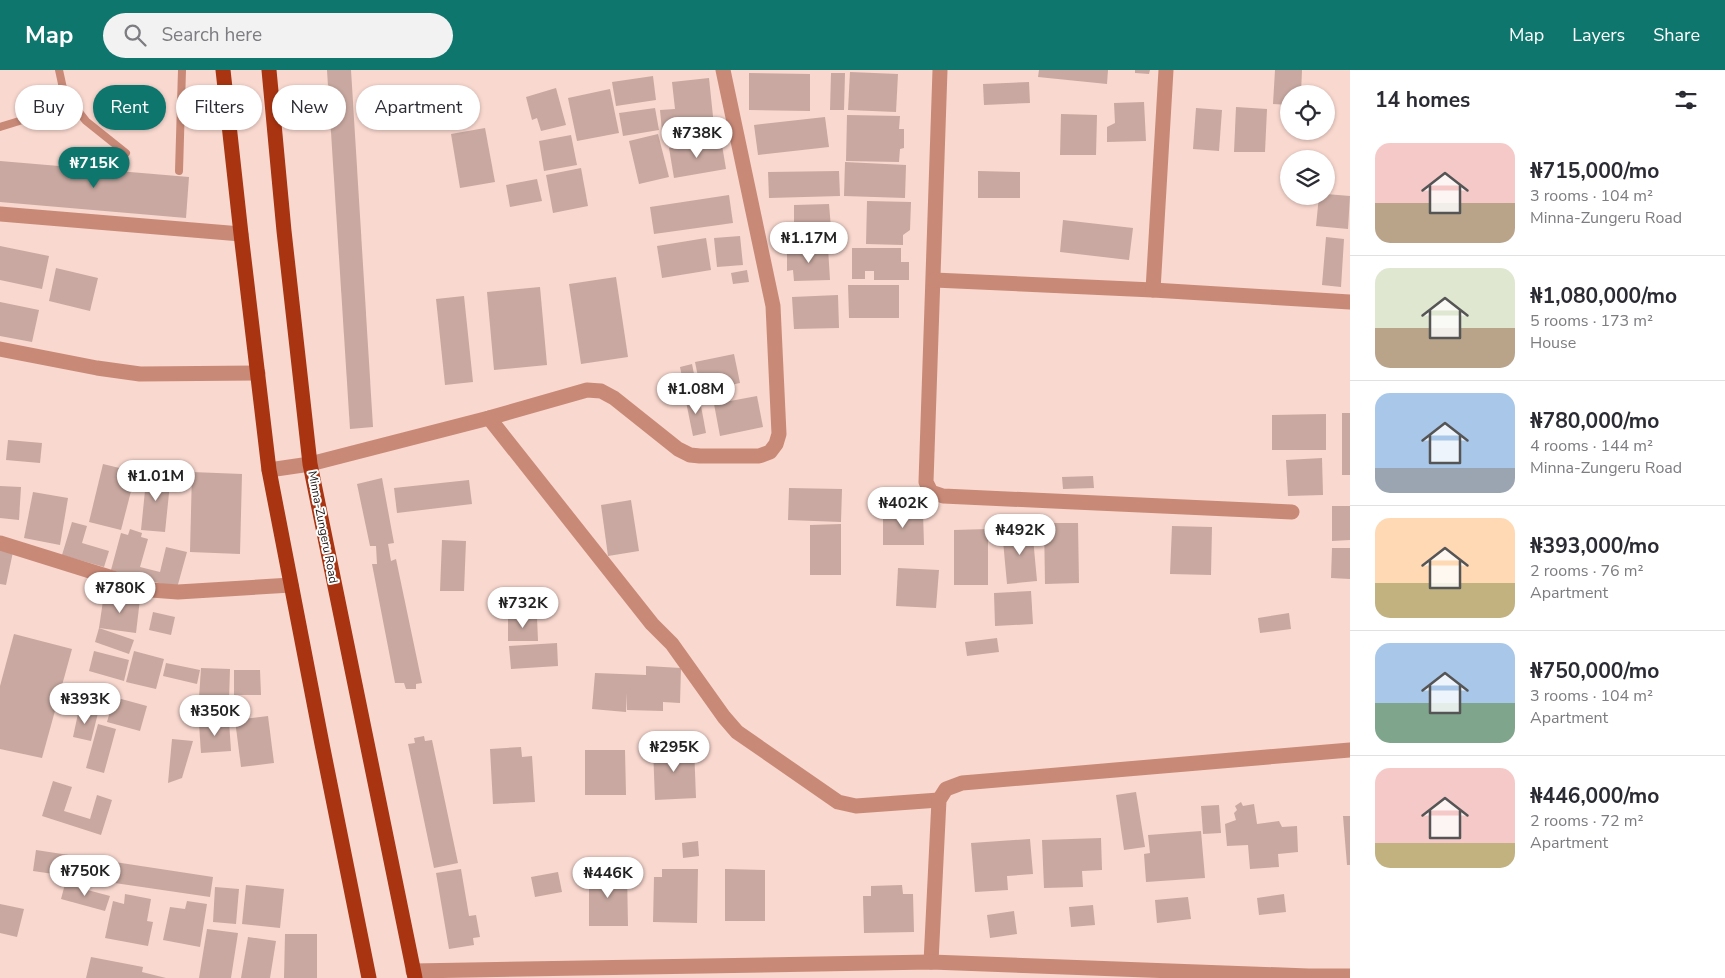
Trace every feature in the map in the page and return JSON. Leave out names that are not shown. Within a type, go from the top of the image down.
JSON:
[{"type":"main road","points":[[223,70],[269,470],[369,978]]},
{"type":"main road","name":"Minna-Zungeru Road","points":[[269,70],[285,241],[310,464],[414,974]]},
{"type":"street","points":[[269,470],[310,464],[489,418],[587,390],[602,391],[614,398],[678,450],[690,455],[759,456],[770,452],[776,444],[779,434],[773,306],[723,70]]},
{"type":"street","points":[[940,70],[926,482],[931,492],[943,496],[1292,512]]},
{"type":"street","points":[[1153,290],[1166,70]]},
{"type":"street","points":[[0,214],[241,234]]},
{"type":"street","points":[[934,280],[1153,290],[1350,302]]},
{"type":"street","points":[[0,349],[97,368],[140,374],[258,372]]},
{"type":"street","points":[[489,418],[652,624],[672,644],[736,732],[838,802],[856,806],[939,800]]},
{"type":"street","points":[[0,543],[151,590],[178,592],[291,585]]},
{"type":"street","points":[[931,962],[939,800],[946,789],[962,782],[1350,750]]},
{"type":"street","points":[[414,974],[931,962],[1045,972],[1308,977],[1350,976]]},
{"type":"lane","points":[[59,70],[62,85]]},
{"type":"lane","points":[[179,171],[182,70]]},
{"type":"lane","points":[[83,118],[126,153]]},
{"type":"lane","points":[[0,127],[15,122]]},
{"type":"building","points":[[327,70],[351,70],[373,427],[350,429],[331,130],[346,130],[346,85],[328,85]]},
{"type":"building","points":[[1039,70],[1108,70],[1107,84],[1038,77]]},
{"type":"building","points":[[1135,70],[1150,70],[1149,74],[1135,73]]},
{"type":"building","points":[[1275,70],[1302,70],[1301,85],[1280,85],[1280,104],[1273,104]]},
{"type":"building","points":[[850,72],[898,74],[896,112],[848,110]]},
{"type":"building","points":[[749,73],[810,74],[810,111],[749,110]]},
{"type":"building","points":[[831,73],[845,73],[844,110],[830,110]]},
{"type":"building","points":[[653,76],[656,100],[616,106],[612,82]]},
{"type":"building","points":[[709,78],[714,126],[662,131],[660,110],[675,109],[672,82]]},
{"type":"building","points":[[1029,82],[1030,103],[984,105],[983,84]]},
{"type":"building","points":[[556,88],[566,125],[541,131],[537,118],[532,120],[526,97]]},
{"type":"building","points":[[610,89],[619,133],[577,141],[568,98]]},
{"type":"building","points":[[1144,102],[1146,141],[1107,142],[1107,127],[1115,123],[1114,103]]},
{"type":"building","points":[[1236,107],[1267,109],[1265,152],[1234,152]]},
{"type":"building","points":[[655,108],[659,130],[623,136],[619,113]]},
{"type":"building","points":[[1196,108],[1222,110],[1219,151],[1193,149]]},
{"type":"building","points":[[1061,114],[1097,115],[1096,155],[1060,155]]},
{"type":"building","points":[[847,115],[900,116],[899,129],[904,129],[904,148],[900,149],[899,162],[846,161]]},
{"type":"building","points":[[825,117],[829,147],[758,155],[754,125]]},
{"type":"building","points":[[485,128],[495,182],[460,188],[451,134]]},
{"type":"building","points":[[658,134],[669,177],[639,184],[629,141]]},
{"type":"building","points":[[571,135],[577,165],[544,171],[539,141]]},
{"type":"building","points":[[721,139],[726,169],[674,178],[669,148]]},
{"type":"building","points":[[0,161],[189,177],[186,218],[0,202]]},
{"type":"building","points":[[845,162],[906,165],[905,198],[844,196]]},
{"type":"building","points":[[581,168],[588,206],[553,213],[546,175]]},
{"type":"building","points":[[839,171],[840,196],[769,198],[768,172]]},
{"type":"building","points":[[978,171],[1020,172],[1020,198],[978,198]]},
{"type":"building","points":[[537,179],[542,201],[510,207],[506,185]]},
{"type":"building","points":[[729,195],[733,223],[654,234],[650,207]]},
{"type":"building","points":[[1335,195],[1350,196],[1348,229],[1316,226],[1318,205],[1335,205]]},
{"type":"building","points":[[867,201],[911,202],[910,230],[903,235],[903,245],[866,244]]},
{"type":"building","points":[[829,204],[832,240],[794,240],[794,205]]},
{"type":"building","points":[[1063,220],[1133,228],[1129,260],[1060,252]]},
{"type":"building","points":[[740,236],[743,265],[717,267],[714,238]]},
{"type":"building","points":[[1326,237],[1344,239],[1341,287],[1322,285]]},
{"type":"building","points":[[706,238],[711,270],[662,278],[657,246]]},
{"type":"building","points":[[0,246],[49,256],[42,289],[0,280]]},
{"type":"building","points":[[828,248],[830,280],[794,281],[793,270],[787,271],[787,249]]},
{"type":"building","points":[[852,248],[901,248],[901,262],[909,262],[909,280],[874,280],[874,271],[865,271],[865,279],[852,279]]},
{"type":"building","points":[[56,268],[98,278],[90,311],[49,301]]},
{"type":"building","points":[[747,270],[749,282],[733,284],[731,273]]},
{"type":"building","points":[[616,277],[628,357],[581,364],[569,284]]},
{"type":"building","points":[[848,285],[899,285],[899,318],[849,318]]},
{"type":"building","points":[[540,287],[547,365],[494,370],[487,292]]},
{"type":"building","points":[[838,295],[839,328],[794,329],[792,297]]},
{"type":"building","points":[[464,296],[473,382],[445,385],[436,299]]},
{"type":"building","points":[[0,302],[39,310],[32,342],[0,336]]},
{"type":"building","points":[[734,354],[740,383],[701,391],[695,362]]},
{"type":"building","points":[[692,364],[697,389],[685,392],[680,367]]},
{"type":"building","points":[[699,395],[706,433],[693,436],[685,397]]},
{"type":"building","points":[[757,396],[763,427],[720,436],[714,404]]},
{"type":"building","points":[[1342,413],[1350,413],[1350,475],[1342,475]]},
{"type":"building","points":[[1326,414],[1326,450],[1272,450],[1272,415]]},
{"type":"building","points":[[8,440],[42,443],[40,463],[6,460]]},
{"type":"building","points":[[1322,458],[1323,495],[1288,496],[1286,460]]},
{"type":"building","points":[[103,464],[136,472],[121,530],[89,522]]},
{"type":"building","points":[[147,471],[171,474],[165,532],[141,530]]},
{"type":"building","points":[[192,472],[242,474],[240,554],[190,552]]},
{"type":"building","points":[[1093,476],[1094,488],[1063,489],[1062,477]]},
{"type":"building","points":[[382,478],[394,543],[388,544],[391,561],[396,559],[422,683],[416,684],[416,689],[406,689],[404,683],[395,683],[372,564],[377,564],[376,546],[370,546],[357,484]]},
{"type":"building","points":[[469,480],[472,504],[397,513],[394,488]]},
{"type":"building","points":[[0,486],[21,487],[19,520],[0,518]]},
{"type":"building","points":[[789,488],[842,489],[841,522],[788,520]]},
{"type":"building","points":[[33,492],[68,498],[60,545],[24,538]]},
{"type":"building","points":[[631,500],[639,551],[608,556],[601,505]]},
{"type":"building","points":[[1332,506],[1350,506],[1350,540],[1332,541]]},
{"type":"building","points":[[883,512],[923,512],[924,545],[883,545]]},
{"type":"building","points":[[72,522],[87,526],[82,543],[109,551],[104,567],[62,555]]},
{"type":"building","points":[[1044,523],[1078,523],[1079,583],[1045,584]]},
{"type":"building","points":[[841,524],[841,575],[810,575],[810,525]]},
{"type":"building","points":[[1172,526],[1212,527],[1211,575],[1170,574]]},
{"type":"building","points":[[1032,527],[1037,581],[1007,584],[1002,530]]},
{"type":"building","points":[[130,529],[142,533],[141,537],[148,539],[140,567],[160,572],[166,547],[187,552],[177,588],[111,570],[121,533],[128,535]]},
{"type":"building","points":[[988,529],[988,585],[954,585],[954,530]]},
{"type":"building","points":[[442,540],[466,541],[464,591],[440,591]]},
{"type":"building","points":[[1332,548],[1350,548],[1350,579],[1331,578]]},
{"type":"building","points":[[0,549],[13,552],[6,585],[0,584]]},
{"type":"building","points":[[898,568],[939,570],[936,608],[896,606]]},
{"type":"building","points":[[1031,591],[1033,624],[995,626],[994,593]]},
{"type":"building","points":[[104,594],[140,599],[136,633],[99,628]]},
{"type":"building","points":[[153,612],[175,617],[171,635],[149,630]]},
{"type":"building","points":[[1289,613],[1291,629],[1260,633],[1258,618]]},
{"type":"building","points":[[508,617],[537,617],[538,641],[508,641]]},
{"type":"building","points":[[99,628],[134,640],[129,654],[95,642]]},
{"type":"building","points":[[14,634],[72,649],[42,758],[0,749],[0,686]]},
{"type":"building","points":[[997,638],[999,652],[967,656],[965,642]]},
{"type":"building","points":[[557,643],[558,666],[511,669],[509,646]]},
{"type":"building","points":[[94,651],[129,660],[124,681],[89,671]]},
{"type":"building","points":[[134,651],[164,659],[156,689],[126,682]]},
{"type":"building","points":[[166,663],[200,670],[197,684],[163,676]]},
{"type":"building","points":[[646,666],[681,668],[680,703],[663,702],[663,711],[627,710],[627,693],[626,712],[592,709],[595,673],[646,675]]},
{"type":"building","points":[[201,668],[230,669],[229,700],[199,698]]},
{"type":"building","points":[[234,670],[260,670],[261,695],[234,695]]},
{"type":"building","points":[[86,683],[110,690],[105,708],[81,701]]},
{"type":"building","points":[[114,697],[147,706],[140,731],[107,722]]},
{"type":"building","points":[[79,709],[98,713],[91,741],[73,737]]},
{"type":"building","points":[[268,716],[274,763],[241,767],[235,720]]},
{"type":"building","points":[[229,721],[231,751],[201,753],[199,724]]},
{"type":"building","points":[[98,724],[116,729],[104,773],[86,768]]},
{"type":"building","points":[[424,736],[425,741],[432,740],[458,863],[434,868],[408,744],[415,743],[414,738]]},
{"type":"building","points":[[172,739],[193,741],[182,778],[168,783]]},
{"type":"building","points":[[694,746],[696,798],[655,800],[653,748]]},
{"type":"building","points":[[521,747],[522,757],[532,756],[535,802],[493,804],[490,749]]},
{"type":"building","points":[[585,750],[625,750],[626,795],[585,795]]},
{"type":"building","points":[[53,781],[72,787],[64,811],[90,819],[97,795],[112,800],[101,835],[42,816]]},
{"type":"building","points":[[1136,792],[1145,847],[1124,850],[1116,795]]},
{"type":"building","points":[[1241,802],[1243,806],[1254,804],[1257,824],[1279,821],[1282,827],[1297,826],[1298,852],[1278,854],[1279,867],[1250,869],[1248,845],[1227,846],[1225,824],[1236,820],[1234,813],[1237,810],[1235,806]]},
{"type":"building","points":[[1219,805],[1221,833],[1203,834],[1201,806]]},
{"type":"building","points":[[1343,816],[1350,816],[1350,865],[1347,865]]},
{"type":"building","points":[[1201,831],[1205,878],[1146,882],[1144,854],[1150,853],[1148,835]]},
{"type":"building","points":[[1101,838],[1102,870],[1082,871],[1083,887],[1044,888],[1042,840]]},
{"type":"building","points":[[1030,839],[1033,874],[1007,876],[1008,890],[975,892],[971,843]]},
{"type":"building","points":[[698,841],[699,856],[683,858],[682,843]]},
{"type":"building","points":[[36,850],[213,877],[210,897],[33,871]]},
{"type":"building","points":[[461,869],[469,916],[476,915],[480,937],[473,938],[474,945],[449,949],[436,873]]},
{"type":"building","points":[[662,869],[698,869],[697,923],[653,922],[654,877],[662,877]]},
{"type":"building","points":[[725,869],[765,870],[765,921],[725,921]]},
{"type":"building","points":[[558,872],[562,892],[535,897],[531,877]]},
{"type":"building","points":[[589,872],[627,872],[628,926],[589,926]]},
{"type":"building","points":[[65,884],[110,896],[105,911],[61,899]]},
{"type":"building","points":[[246,885],[284,889],[280,928],[242,924]]},
{"type":"building","points":[[902,885],[903,894],[913,894],[914,932],[864,933],[863,896],[871,896],[871,886]]},
{"type":"building","points":[[215,887],[239,889],[236,924],[213,922]]},
{"type":"building","points":[[125,894],[151,899],[147,921],[153,922],[148,946],[105,938],[113,901],[124,904]]},
{"type":"building","points":[[1284,894],[1286,912],[1259,915],[1257,898]]},
{"type":"building","points":[[1188,897],[1191,919],[1157,923],[1155,900]]},
{"type":"building","points":[[187,901],[207,904],[200,947],[163,940],[170,907],[185,909]]},
{"type":"building","points":[[0,904],[24,909],[17,937],[0,933]]},
{"type":"building","points":[[1093,905],[1095,925],[1071,927],[1069,907]]},
{"type":"building","points":[[1014,911],[1017,934],[990,938],[987,915]]},
{"type":"building","points":[[207,929],[238,933],[231,978],[199,978]]},
{"type":"building","points":[[285,934],[317,934],[317,978],[284,978]]},
{"type":"building","points":[[248,937],[276,941],[270,978],[241,978]]},
{"type":"building","points":[[91,957],[143,967],[142,972],[166,978],[86,978]]}]
